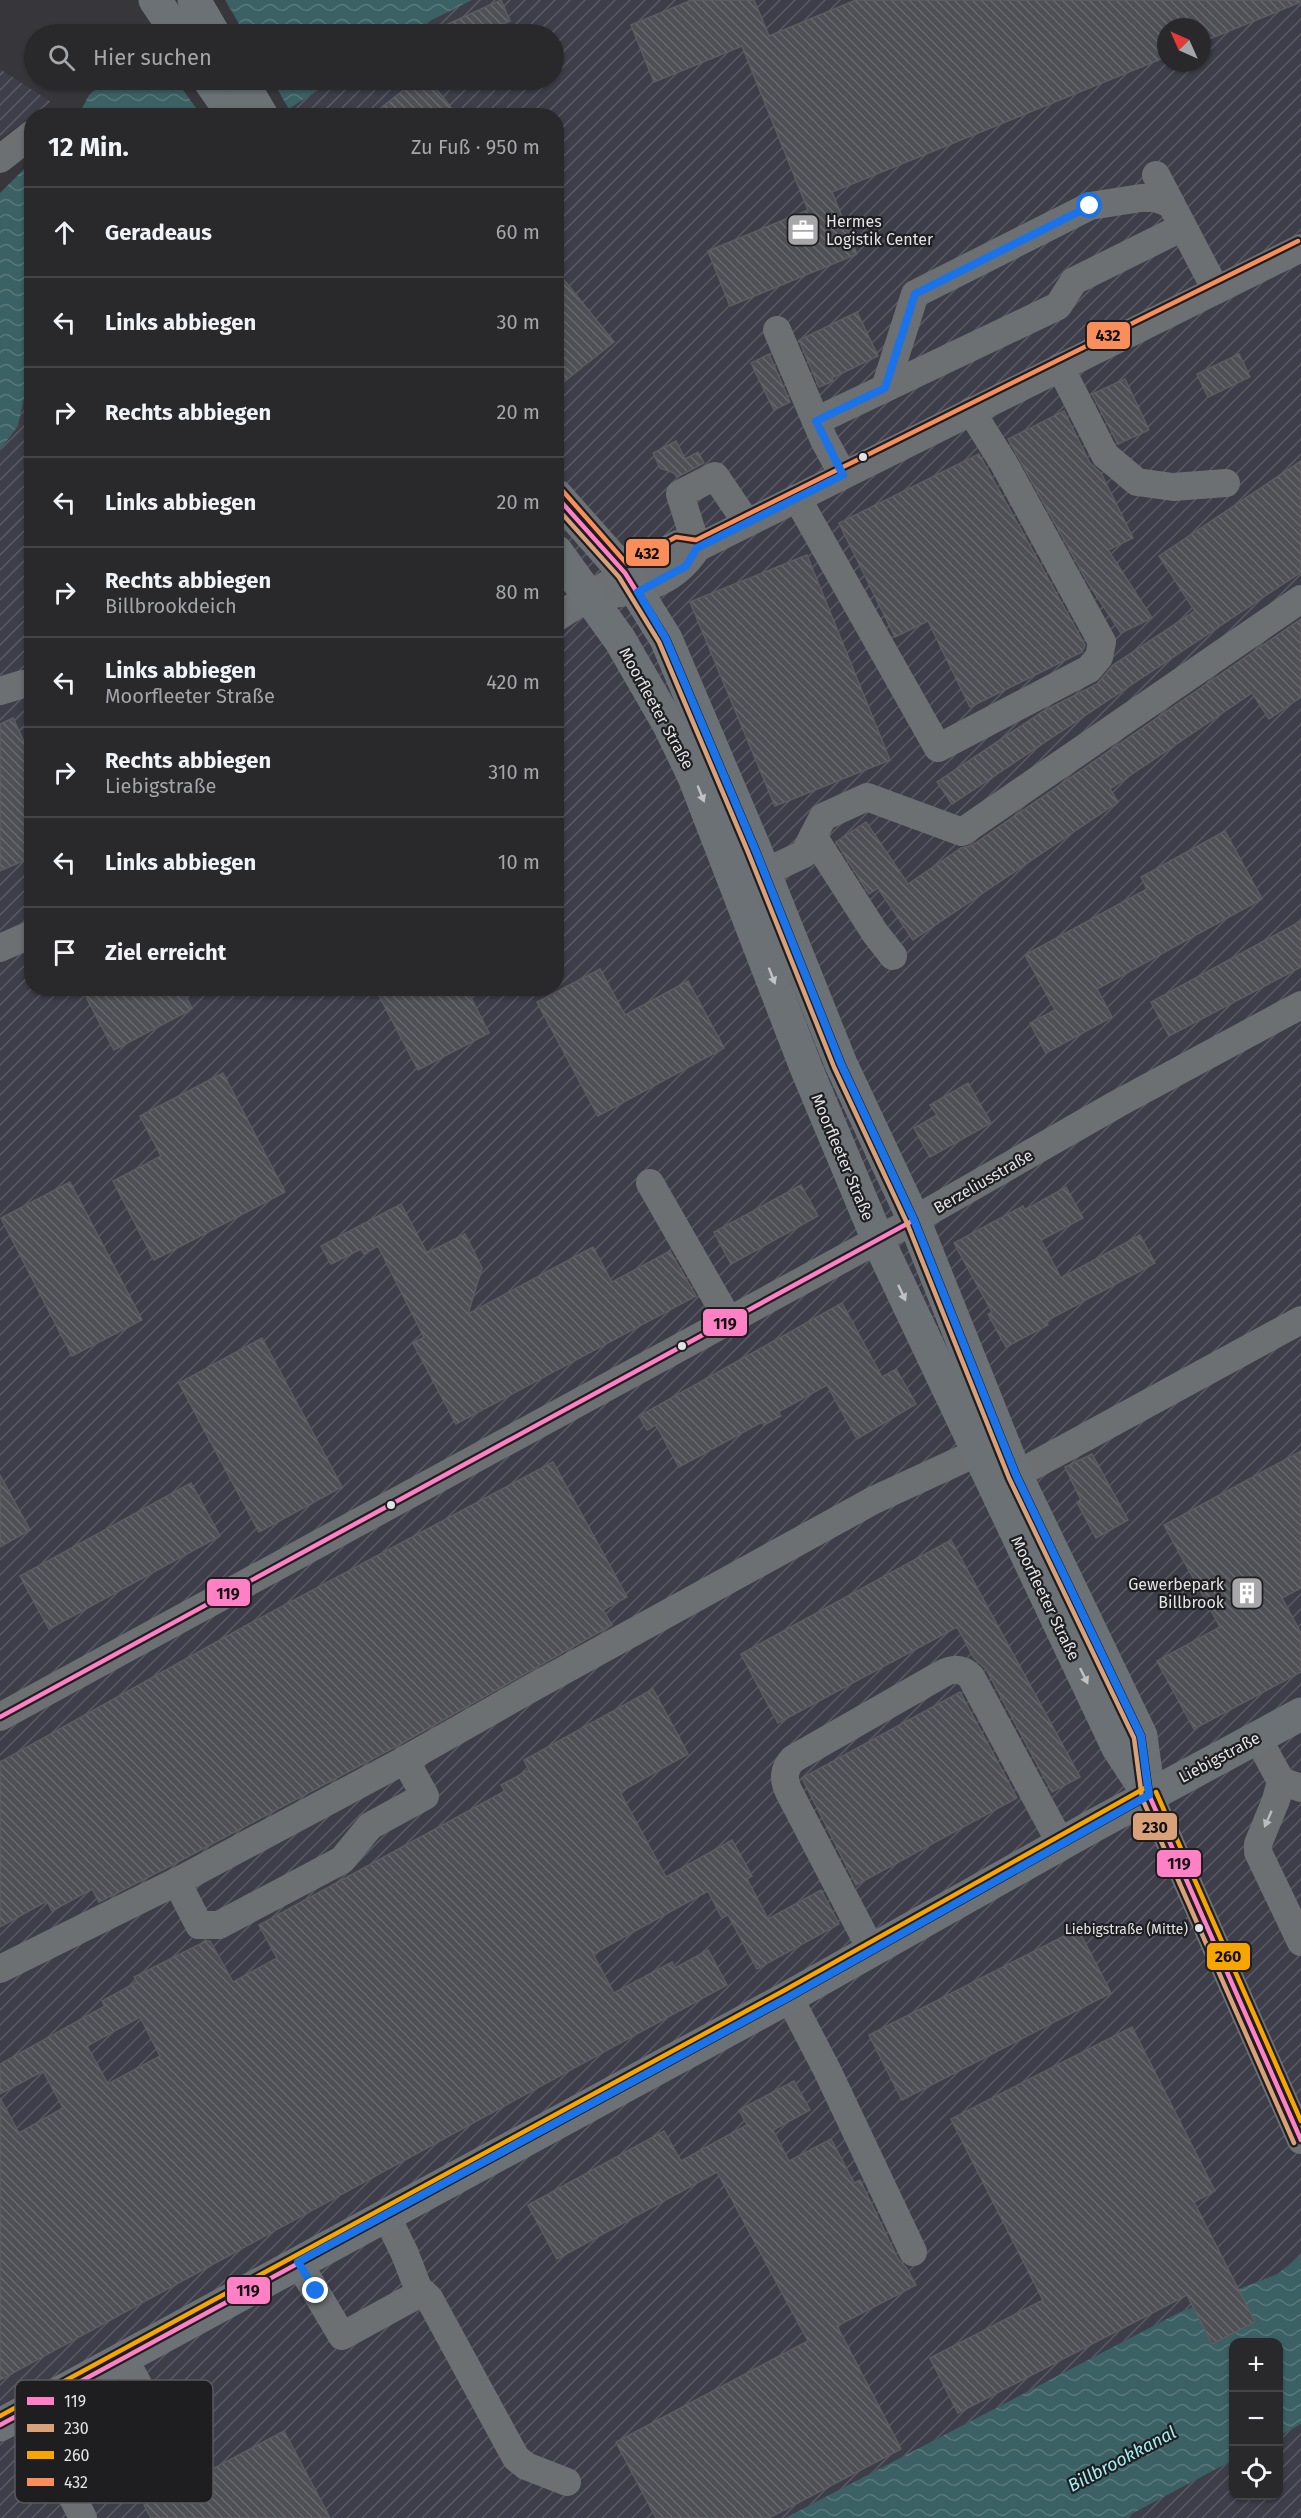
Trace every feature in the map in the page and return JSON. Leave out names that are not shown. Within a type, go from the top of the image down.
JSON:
[{"type":"main road","points":[[194,0],[208,24]]},
{"type":"main road","points":[[156,1],[171,24]]},
{"type":"main road","points":[[216,90],[228,108]]},
{"type":"main road","points":[[247,90],[257,108]]},
{"type":"main road","name":"Moorfleeter Straße","points":[[564,504],[632,582],[666,639],[765,872],[841,1064],[914,1220],[990,1447],[1004,1480],[1141,1736],[1149,1795]]},
{"type":"main road","name":"Moorfleeter Straße","points":[[564,562],[620,640],[669,725],[694,777],[807,1070],[878,1240],[990,1447]]},
{"type":"main road","name":"Liebigstraße","points":[[83,2380],[789,1997],[1149,1795],[1301,1714]]},
{"type":"main road","name":"Liebigstraße","points":[[0,2425],[15,2417]]},
{"type":"street","points":[[2,153],[24,139]]},
{"type":"street","points":[[1155,175],[1216,290]]},
{"type":"street","points":[[885,388],[915,294],[1090,206],[1155,198],[1177,216]]},
{"type":"street","points":[[816,421],[1058,306],[1074,280],[1177,216]]},
{"type":"street","points":[[564,613],[590,597],[632,582],[678,544],[697,548],[1301,248]]},
{"type":"street","points":[[777,330],[816,421],[843,475]]},
{"type":"street","points":[[1060,367],[1105,455],[1137,482],[1173,487],[1226,483]]},
{"type":"street","points":[[797,498],[938,748],[1089,669],[1099,657],[1102,642],[1003,462],[971,411]]},
{"type":"street","points":[[697,548],[680,494],[715,476],[747,524]]},
{"type":"street","points":[[765,872],[804,854],[823,817],[867,797],[962,832],[1301,599]]},
{"type":"street","points":[[0,691],[24,684]]},
{"type":"street","points":[[813,836],[875,933],[893,956]]},
{"type":"street","points":[[0,948],[24,938]]},
{"type":"street","name":"Berzeliusstraße","points":[[0,1717],[878,1240],[1117,1104],[1301,1005]]},
{"type":"street","points":[[650,1183],[729,1321]]},
{"type":"street","points":[[1004,1480],[1301,1320]]},
{"type":"street","points":[[0,1969],[177,1882],[405,1760],[864,1505],[990,1447]]},
{"type":"street","points":[[872,1951],[789,1792],[784,1776],[786,1766],[942,1674],[957,1670],[965,1671],[971,1677],[1061,1844]]},
{"type":"street","points":[[1257,1737],[1291,1785],[1276,1800],[1258,1844],[1258,1852],[1301,1942]]},
{"type":"street","points":[[177,1882],[199,1925],[219,1925],[342,1860],[370,1826],[425,1796],[405,1760]]},
{"type":"street","name":"Moorfleeter Straße","points":[[1149,1795],[1301,2140]]},
{"type":"street","points":[[789,1997],[827,2070],[913,2252]]},
{"type":"street","points":[[386,2215],[418,2288],[429,2298],[516,2458],[526,2466],[567,2482]]},
{"type":"street","points":[[298,2262],[342,2336],[415,2296],[418,2288]]},
{"type":"street","points":[[124,2358],[136,2380]]},
{"type":"street","points":[[76,2503],[83,2518]]},
{"type":"shaded area","points":[[472,0],[1301,0],[1301,2255],[1277,2274],[1178,2313],[785,2518],[0,2518],[0,450],[18,426],[24,398],[24,996],[564,996],[564,108],[290,108],[318,90],[564,90],[564,24],[424,24]]},
{"type":"shaded area","points":[[0,69],[24,85],[24,90],[32,90],[51,102],[43,108],[24,108],[24,122],[0,139]]},
{"type":"shaded area","points":[[1301,2424],[1301,2518],[1124,2518],[1229,2462],[1229,2500],[1283,2500],[1283,2434]]},
{"type":"water","points":[[204,0],[472,0],[424,24],[172,24]]},
{"type":"water","points":[[95,90],[318,90],[290,108],[82,108],[89,95]]},
{"type":"water","points":[[24,169],[24,398],[18,426],[0,450],[0,193]]},
{"type":"water","name":"Billbrookkanal","points":[[1301,2255],[1301,2424],[1283,2434],[1283,2338],[1229,2338],[1229,2462],[1124,2518],[785,2518],[1178,2313],[1277,2274]]},
{"type":"pier","points":[[199,0],[225,0],[239,24],[169,24]]},
{"type":"pier","points":[[183,90],[278,90],[288,108],[196,108]]},
{"type":"building","points":[[501,0],[510,21],[503,24],[448,24]]},
{"type":"building","points":[[692,0],[754,0],[769,36],[856,0],[1301,0],[1301,2],[1211,38],[1211,18],[1157,18],[1157,61],[832,192],[857,254],[730,306],[708,251],[808,210],[742,46],[654,82],[631,25]]},
{"type":"building","points":[[404,90],[437,90],[452,108],[381,108]]},
{"type":"building","points":[[564,280],[614,342],[564,382]]},
{"type":"building","points":[[857,312],[878,356],[832,378],[833,381],[819,387],[799,340]]},
{"type":"building","points":[[769,354],[790,402],[774,410],[751,363]]},
{"type":"building","points":[[1239,354],[1250,377],[1208,397],[1197,374]]},
{"type":"building","points":[[1125,379],[1149,430],[1118,444],[1092,394]]},
{"type":"building","points":[[1064,411],[1090,463],[1101,473],[1133,538],[1108,550],[1152,618],[1121,633],[1088,583],[1008,439]]},
{"type":"building","points":[[676,441],[685,459],[698,452],[704,463],[677,477],[674,473],[660,468],[653,453]]},
{"type":"building","points":[[979,454],[1085,645],[1082,652],[970,707],[928,621],[895,637],[839,523]]},
{"type":"building","points":[[1301,461],[1301,572],[952,804],[937,782],[1042,712],[1097,684],[1113,665],[1195,611],[1159,556]]},
{"type":"building","points":[[807,555],[890,760],[775,806],[690,602]]},
{"type":"building","points":[[1301,619],[1301,697],[1269,719],[1252,693],[1110,789],[1118,802],[913,940],[878,888],[869,894],[836,842],[866,822],[908,884],[961,848],[971,846]]},
{"type":"building","points":[[13,718],[24,742],[24,860],[0,871],[0,724]]},
{"type":"building","points":[[1225,831],[1262,899],[1097,989],[1112,1017],[1046,1053],[1030,1023],[1055,1010],[1025,955],[1147,889],[1141,877]]},
{"type":"building","points":[[1301,921],[1301,967],[1169,1036],[1151,1002]]},
{"type":"building","points":[[600,969],[625,1015],[688,981],[724,1048],[598,1116],[537,1002],[548,996],[564,996],[564,988]]},
{"type":"building","points":[[86,996],[186,996],[192,1009],[114,1050]]},
{"type":"building","points":[[379,996],[470,996],[489,1033],[418,1070]]},
{"type":"building","points":[[223,1073],[285,1192],[154,1260],[113,1181],[161,1156],[140,1116]]},
{"type":"building","points":[[968,1083],[991,1123],[930,1157],[914,1128],[937,1115],[930,1105]]},
{"type":"building","points":[[70,1182],[142,1320],[72,1356],[1,1218]]},
{"type":"building","points":[[801,1185],[818,1216],[731,1264],[714,1232]]},
{"type":"building","points":[[1066,1187],[1083,1218],[1041,1240],[1061,1278],[1140,1235],[1155,1263],[1046,1321],[1048,1325],[1006,1347],[988,1314],[992,1312],[954,1243],[1023,1206],[1025,1210]]},
{"type":"building","points":[[401,1204],[427,1253],[465,1234],[482,1268],[468,1314],[593,1247],[612,1282],[670,1251],[696,1296],[456,1424],[413,1343],[424,1337],[378,1246],[364,1254],[361,1249],[331,1264],[321,1246]]},
{"type":"building","points":[[842,1303],[882,1377],[896,1369],[916,1404],[857,1439],[827,1385],[778,1412],[781,1416],[764,1425],[762,1422],[679,1467],[656,1425],[647,1430],[639,1416]]},
{"type":"building","points":[[262,1338],[342,1487],[259,1532],[179,1383]]},
{"type":"building","name":"Gewerbepark Billbrook","points":[[1301,1451],[1301,1588],[1282,1598],[1301,1633],[1301,1672],[1194,1729],[1157,1661],[1220,1627],[1164,1525]]},
{"type":"building","points":[[1092,1454],[1128,1520],[1096,1538],[1077,1502],[1081,1500],[1065,1467]]},
{"type":"building","points":[[553,1462],[627,1597],[603,1610],[612,1625],[395,1747],[99,1902],[92,1889],[52,1911],[47,1901],[0,1927],[0,1762],[247,1625]]},
{"type":"building","points":[[0,1475],[30,1530],[0,1547]]},
{"type":"building","points":[[191,1483],[220,1536],[49,1629],[20,1576]]},
{"type":"building","points":[[951,1540],[1080,1777],[1052,1792],[986,1669],[974,1658],[957,1627],[778,1723],[741,1654]]},
{"type":"building","points":[[653,1689],[688,1754],[620,1792],[666,1877],[732,1840],[752,1876],[747,1879],[768,1919],[821,1890],[839,1924],[757,1969],[728,1915],[722,1918],[708,1891],[593,1954],[614,1993],[672,1962],[675,1968],[708,1950],[727,1985],[0,2380],[0,2098],[19,2133],[63,2108],[43,2071],[0,2094],[0,2064],[105,2006],[102,2001],[137,1982],[134,1977],[206,1941],[210,1941],[233,1982],[277,1958],[259,1925],[505,1791],[501,1785],[529,1770],[524,1760]],"holes":[[[140,2017],[160,2056],[108,2084],[87,2046]]]},
{"type":"building","points":[[960,1692],[1017,1798],[856,1885],[802,1778]]},
{"type":"building","points":[[1078,1929],[1111,1993],[902,2100],[869,2035]]},
{"type":"building","points":[[1132,2027],[1215,2191],[1194,2202],[1255,2322],[1212,2344],[1187,2295],[958,2413],[930,2358],[1043,2300],[951,2119]]},
{"type":"building","points":[[794,2081],[810,2110],[773,2130],[789,2161],[831,2139],[854,2183],[860,2180],[898,2259],[906,2267],[916,2285],[837,2326],[901,2449],[769,2518],[656,2518],[616,2442],[808,2341],[717,2172],[557,2259],[528,2205],[664,2131],[681,2161],[747,2125],[739,2110]]},
{"type":"building","points":[[284,2431],[330,2518],[151,2518],[144,2505],[148,2503],[213,2503],[213,2469]]},
{"type":"transit line","name":"432","points":[[564,492],[627,564],[676,537],[696,540],[1298,241]]},
{"type":"transit line","name":"119","points":[[564,505],[625,573],[666,639],[755,849],[841,1064],[914,1220],[1016,1475],[1141,1736],[1149,1795],[1301,2140]]},
{"type":"transit line","name":"230","points":[[564,516],[619,577],[659,642],[748,852],[834,1067],[907,1223],[1009,1478],[1134,1738],[1142,1798],[1294,2143]]},
{"type":"transit line","name":"119","points":[[0,1717],[914,1220]]},
{"type":"transit line","name":"260","points":[[66,2380],[785,1990],[1145,1788]]},
{"type":"transit line","name":"260","points":[[1156,1792],[1301,2121]]},
{"type":"transit line","name":"119","points":[[83,2380],[789,1997],[1149,1795]]},
{"type":"transit line","name":"260","points":[[0,2416],[15,2408]]},
{"type":"transit line","name":"119","points":[[0,2425],[15,2417]]},
{"type":"place","name":"Hermes Logistik Center","points":[[803,230]]},
{"type":"place","name":"Gewerbepark Billbrook","points":[[1247,1593]]},
{"type":"place","name":"Liebigstraße (Mitte)","points":[[1199,1928]]},
{"type":"route","points":[[316,2291],[298,2262],[789,1997],[1149,1795],[1141,1736],[1016,1475],[914,1220],[841,1064],[755,849],[666,639],[638,592],[686,566],[697,548],[843,475],[816,421],[885,388],[915,294],[1090,206]]}]
